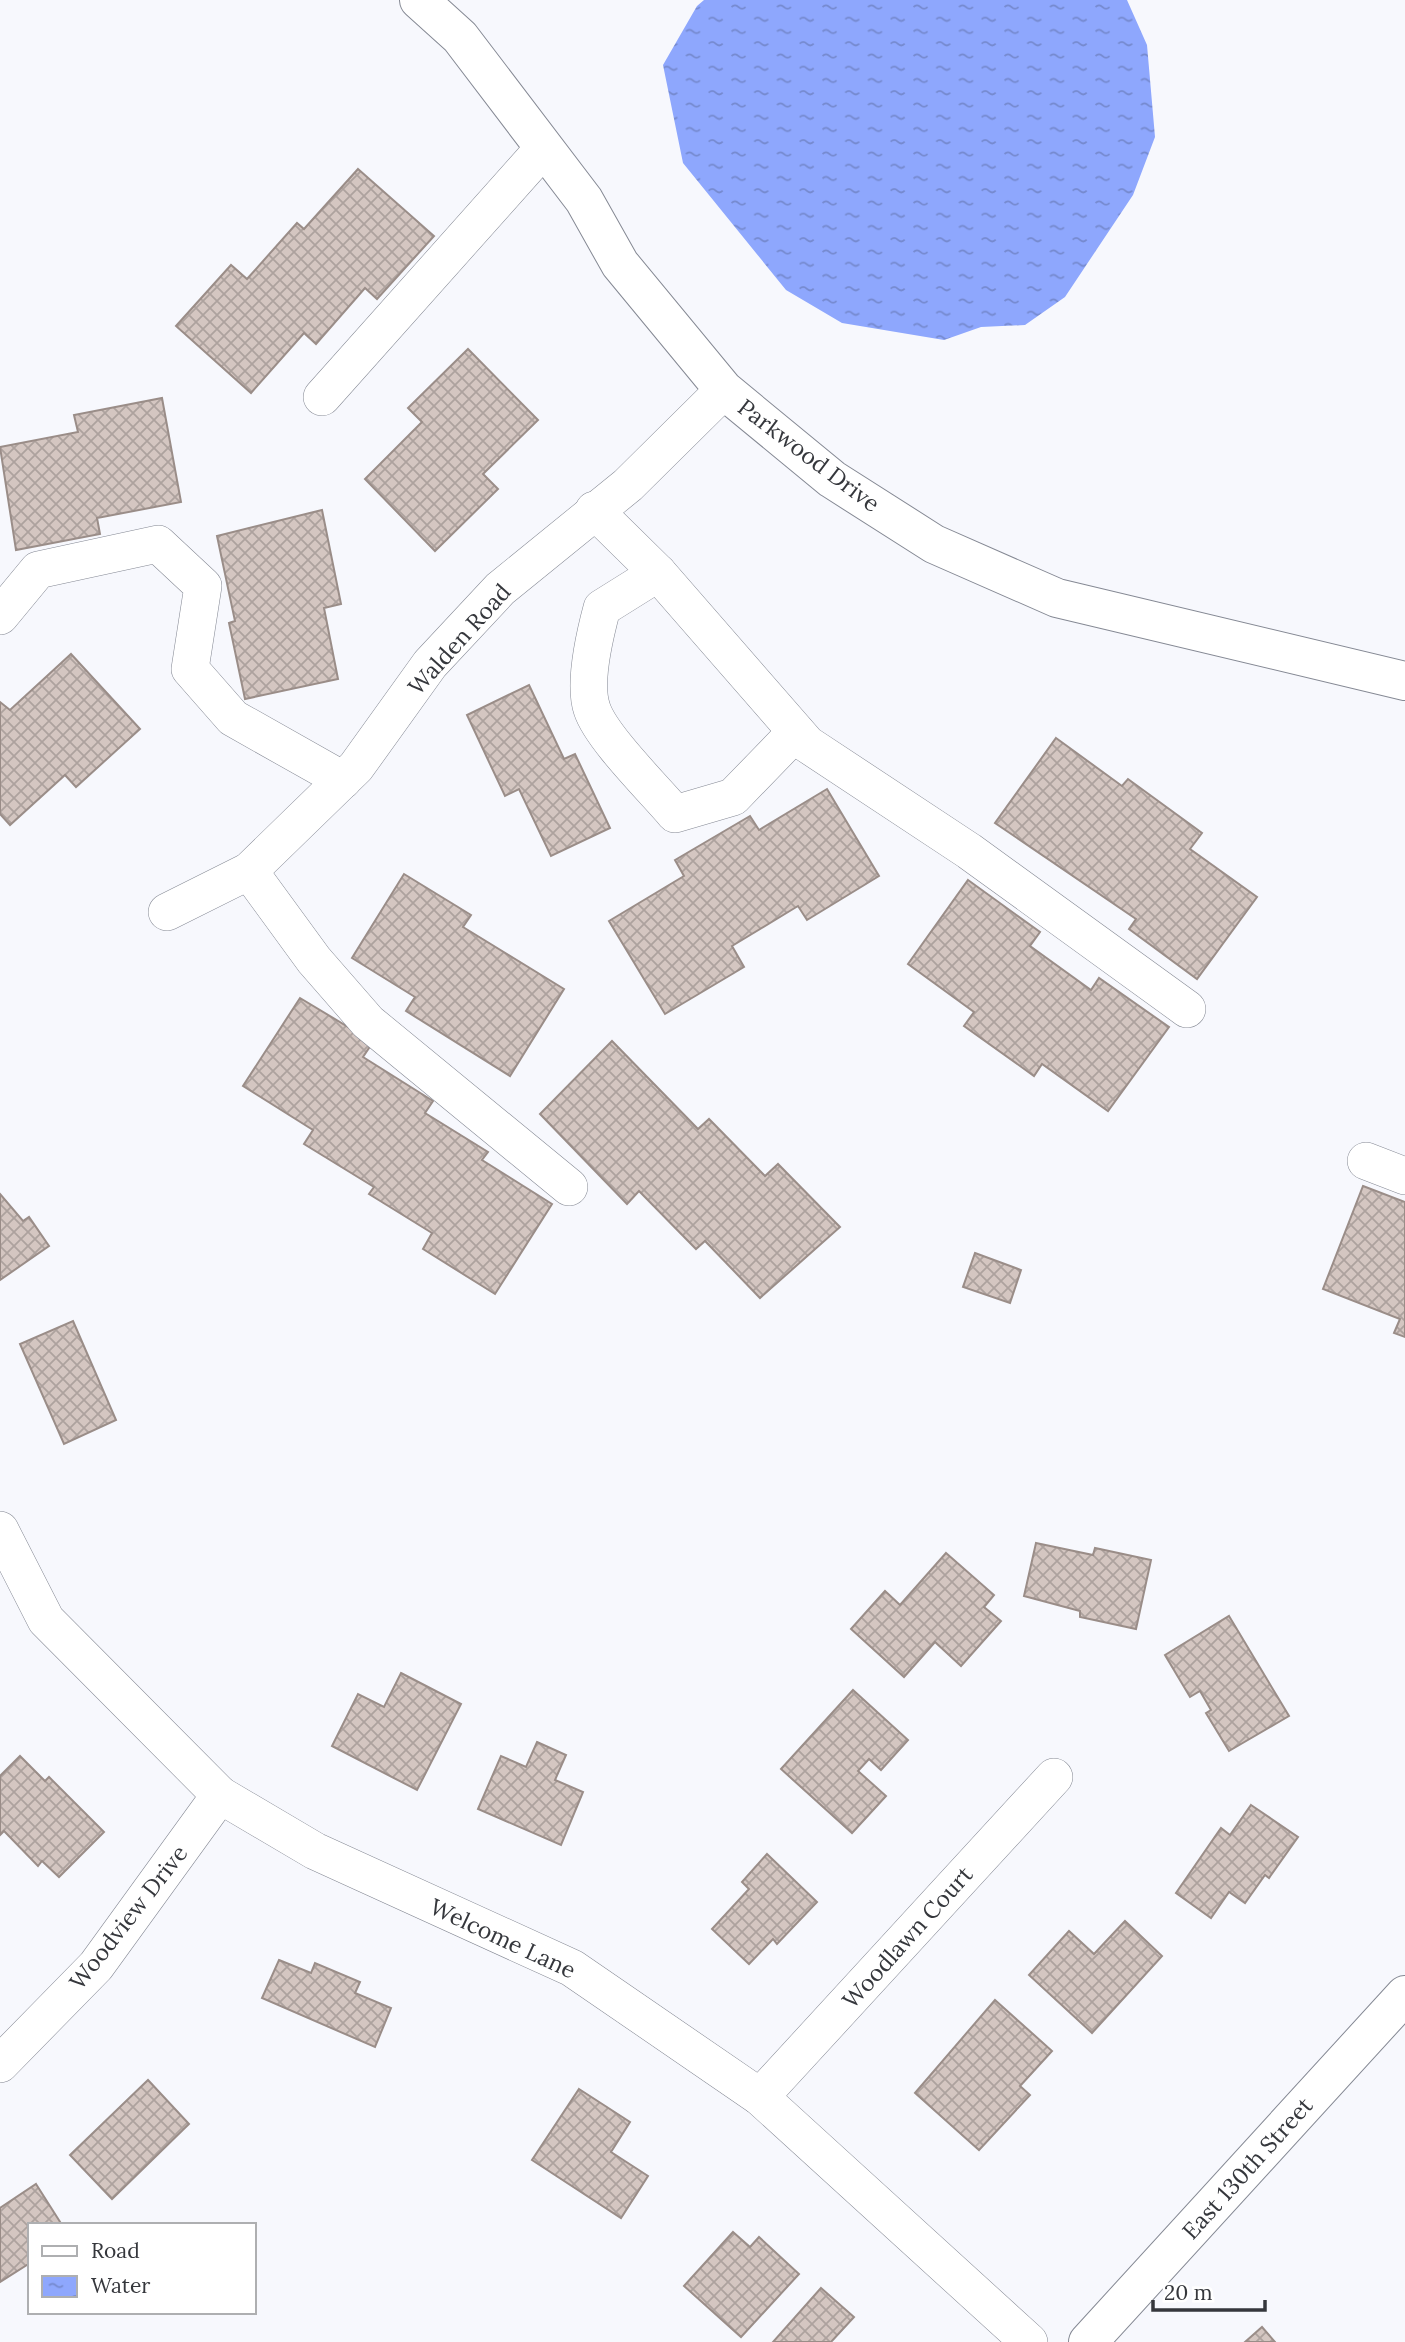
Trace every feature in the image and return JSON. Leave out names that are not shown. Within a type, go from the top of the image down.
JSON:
[{"type":"street","name":"Parkwood Drive","points":[[419,0],[460,37],[584,200],[620,264],[724,390],[832,479],[934,544],[1057,598],[1405,681]]},
{"type":"street","points":[[322,397],[544,148]]},
{"type":"street","name":"Walden Road","points":[[167,912],[249,871],[356,767],[430,664],[500,589],[628,485],[724,390]]},
{"type":"street","points":[[594,510],[658,573],[807,744],[969,851],[1187,1009]]},
{"type":"street","points":[[0,616],[38,570],[158,544],[203,586],[190,670],[233,718],[343,780]]},
{"type":"street","points":[[658,573],[602,608],[590,649],[592,708],[626,758],[675,814],[733,797],[796,732]]},
{"type":"street","points":[[249,871],[314,960],[368,1022],[569,1187]]},
{"type":"street","points":[[1366,1161],[1405,1176]]},
{"type":"street","name":"Welcome Lane","points":[[0,1530],[46,1620],[219,1795],[315,1851],[572,1968],[760,2097],[1029,2342]]},
{"type":"street","name":"Woodlawn Court","points":[[760,2097],[1054,1777]]},
{"type":"street","name":"Woodview Drive","points":[[0,2064],[96,1966],[219,1795]]},
{"type":"street","name":"East 130th Street","points":[[1088,2342],[1405,1995]]},
{"type":"water","points":[[704,0],[1127,0],[1147,45],[1155,137],[1133,195],[1065,297],[1025,325],[981,327],[944,340],[842,323],[786,290],[683,163],[663,65],[697,6]]},
{"type":"building","points":[[358,169],[434,236],[377,299],[365,288],[316,344],[304,333],[251,393],[176,326],[231,265],[247,279],[297,223],[304,229]]},
{"type":"building","points":[[468,349],[538,420],[483,474],[498,489],[435,551],[365,479],[422,422],[408,408]]},
{"type":"building","points":[[162,398],[181,502],[97,518],[100,534],[16,550],[0,447],[78,432],[74,415]]},
{"type":"building","points":[[322,510],[341,604],[324,608],[338,679],[245,699],[229,623],[235,621],[217,536]]},
{"type":"building","points":[[71,654],[140,729],[76,787],[65,775],[10,825],[0,814],[0,702],[10,710]]},
{"type":"building","points":[[529,685],[564,759],[575,754],[610,828],[551,856],[519,789],[505,796],[467,715]]},
{"type":"building","points":[[1056,738],[1122,786],[1128,779],[1202,833],[1190,849],[1257,897],[1197,979],[1129,929],[1136,919],[995,823]]},
{"type":"building","points":[[827,789],[879,876],[807,920],[798,906],[732,946],[744,967],[665,1014],[609,921],[684,876],[675,860],[750,816],[759,830]]},
{"type":"building","points":[[404,874],[471,915],[463,927],[564,989],[510,1076],[406,1011],[415,997],[352,958]]},
{"type":"building","points":[[968,880],[1040,932],[1030,946],[1091,990],[1099,978],[1169,1027],[1108,1111],[1042,1064],[1034,1076],[964,1026],[974,1012],[908,964]]},
{"type":"building","points":[[300,998],[373,1042],[363,1057],[433,1101],[425,1113],[488,1152],[482,1160],[552,1204],[495,1294],[423,1249],[432,1233],[369,1194],[374,1187],[304,1144],[313,1130],[243,1086]]},
{"type":"building","points":[[612,1041],[698,1129],[709,1119],[765,1176],[778,1164],[840,1227],[760,1298],[705,1241],[696,1249],[639,1191],[627,1204],[540,1114]]},
{"type":"building","points":[[1363,1186],[1405,1202],[1405,1337],[1394,1333],[1400,1319],[1323,1289]]},
{"type":"building","points":[[0,1194],[23,1221],[29,1217],[49,1246],[0,1280]]},
{"type":"building","points":[[975,1253],[1021,1270],[1010,1303],[963,1287]]},
{"type":"building","points":[[73,1321],[116,1420],[64,1444],[20,1344]]},
{"type":"building","points":[[1036,1543],[1093,1555],[1095,1548],[1151,1560],[1136,1629],[1080,1617],[1080,1611],[1024,1596]]},
{"type":"building","points":[[946,1553],[994,1595],[984,1607],[1001,1621],[961,1666],[935,1642],[904,1677],[851,1629],[885,1591],[900,1605]]},
{"type":"building","points":[[1229,1616],[1289,1716],[1229,1751],[1206,1713],[1211,1710],[1200,1691],[1190,1697],[1165,1655]]},
{"type":"building","points":[[401,1673],[461,1704],[417,1790],[332,1746],[358,1694],[384,1707]]},
{"type":"building","points":[[853,1690],[908,1740],[881,1770],[869,1759],[858,1771],[886,1796],[852,1833],[781,1769]]},
{"type":"building","points":[[537,1742],[566,1755],[555,1780],[583,1792],[561,1845],[478,1809],[501,1756],[526,1767]]},
{"type":"building","points":[[20,1756],[45,1781],[49,1777],[104,1832],[59,1877],[42,1861],[38,1866],[4,1831],[0,1835],[0,1776]]},
{"type":"building","points":[[1251,1805],[1298,1837],[1269,1878],[1265,1875],[1245,1903],[1229,1892],[1211,1918],[1176,1893],[1221,1828],[1230,1835]]},
{"type":"building","points":[[767,1854],[817,1902],[777,1944],[773,1939],[749,1964],[712,1929],[749,1889],[742,1882]]},
{"type":"building","points":[[1125,1921],[1162,1956],[1092,2033],[1029,1975],[1069,1931],[1094,1954]]},
{"type":"building","points":[[279,1960],[311,1973],[315,1963],[360,1982],[355,1993],[391,2008],[375,2047],[262,1998]]},
{"type":"building","points":[[995,2000],[1052,2051],[1020,2086],[1030,2095],[979,2150],[915,2093]]},
{"type":"building","points":[[148,2080],[189,2124],[112,2199],[70,2155]]},
{"type":"building","points":[[579,2089],[630,2122],[611,2152],[648,2176],[621,2218],[532,2160]]},
{"type":"building","points":[[36,2184],[61,2223],[28,2223],[28,2264],[0,2282],[0,2208]]},
{"type":"building","points":[[733,2232],[750,2247],[759,2237],[799,2274],[741,2337],[684,2286]]},
{"type":"building","points":[[821,2288],[854,2317],[831,2342],[773,2342]]},
{"type":"building","points":[[1262,2327],[1275,2342],[1245,2342]]}]
